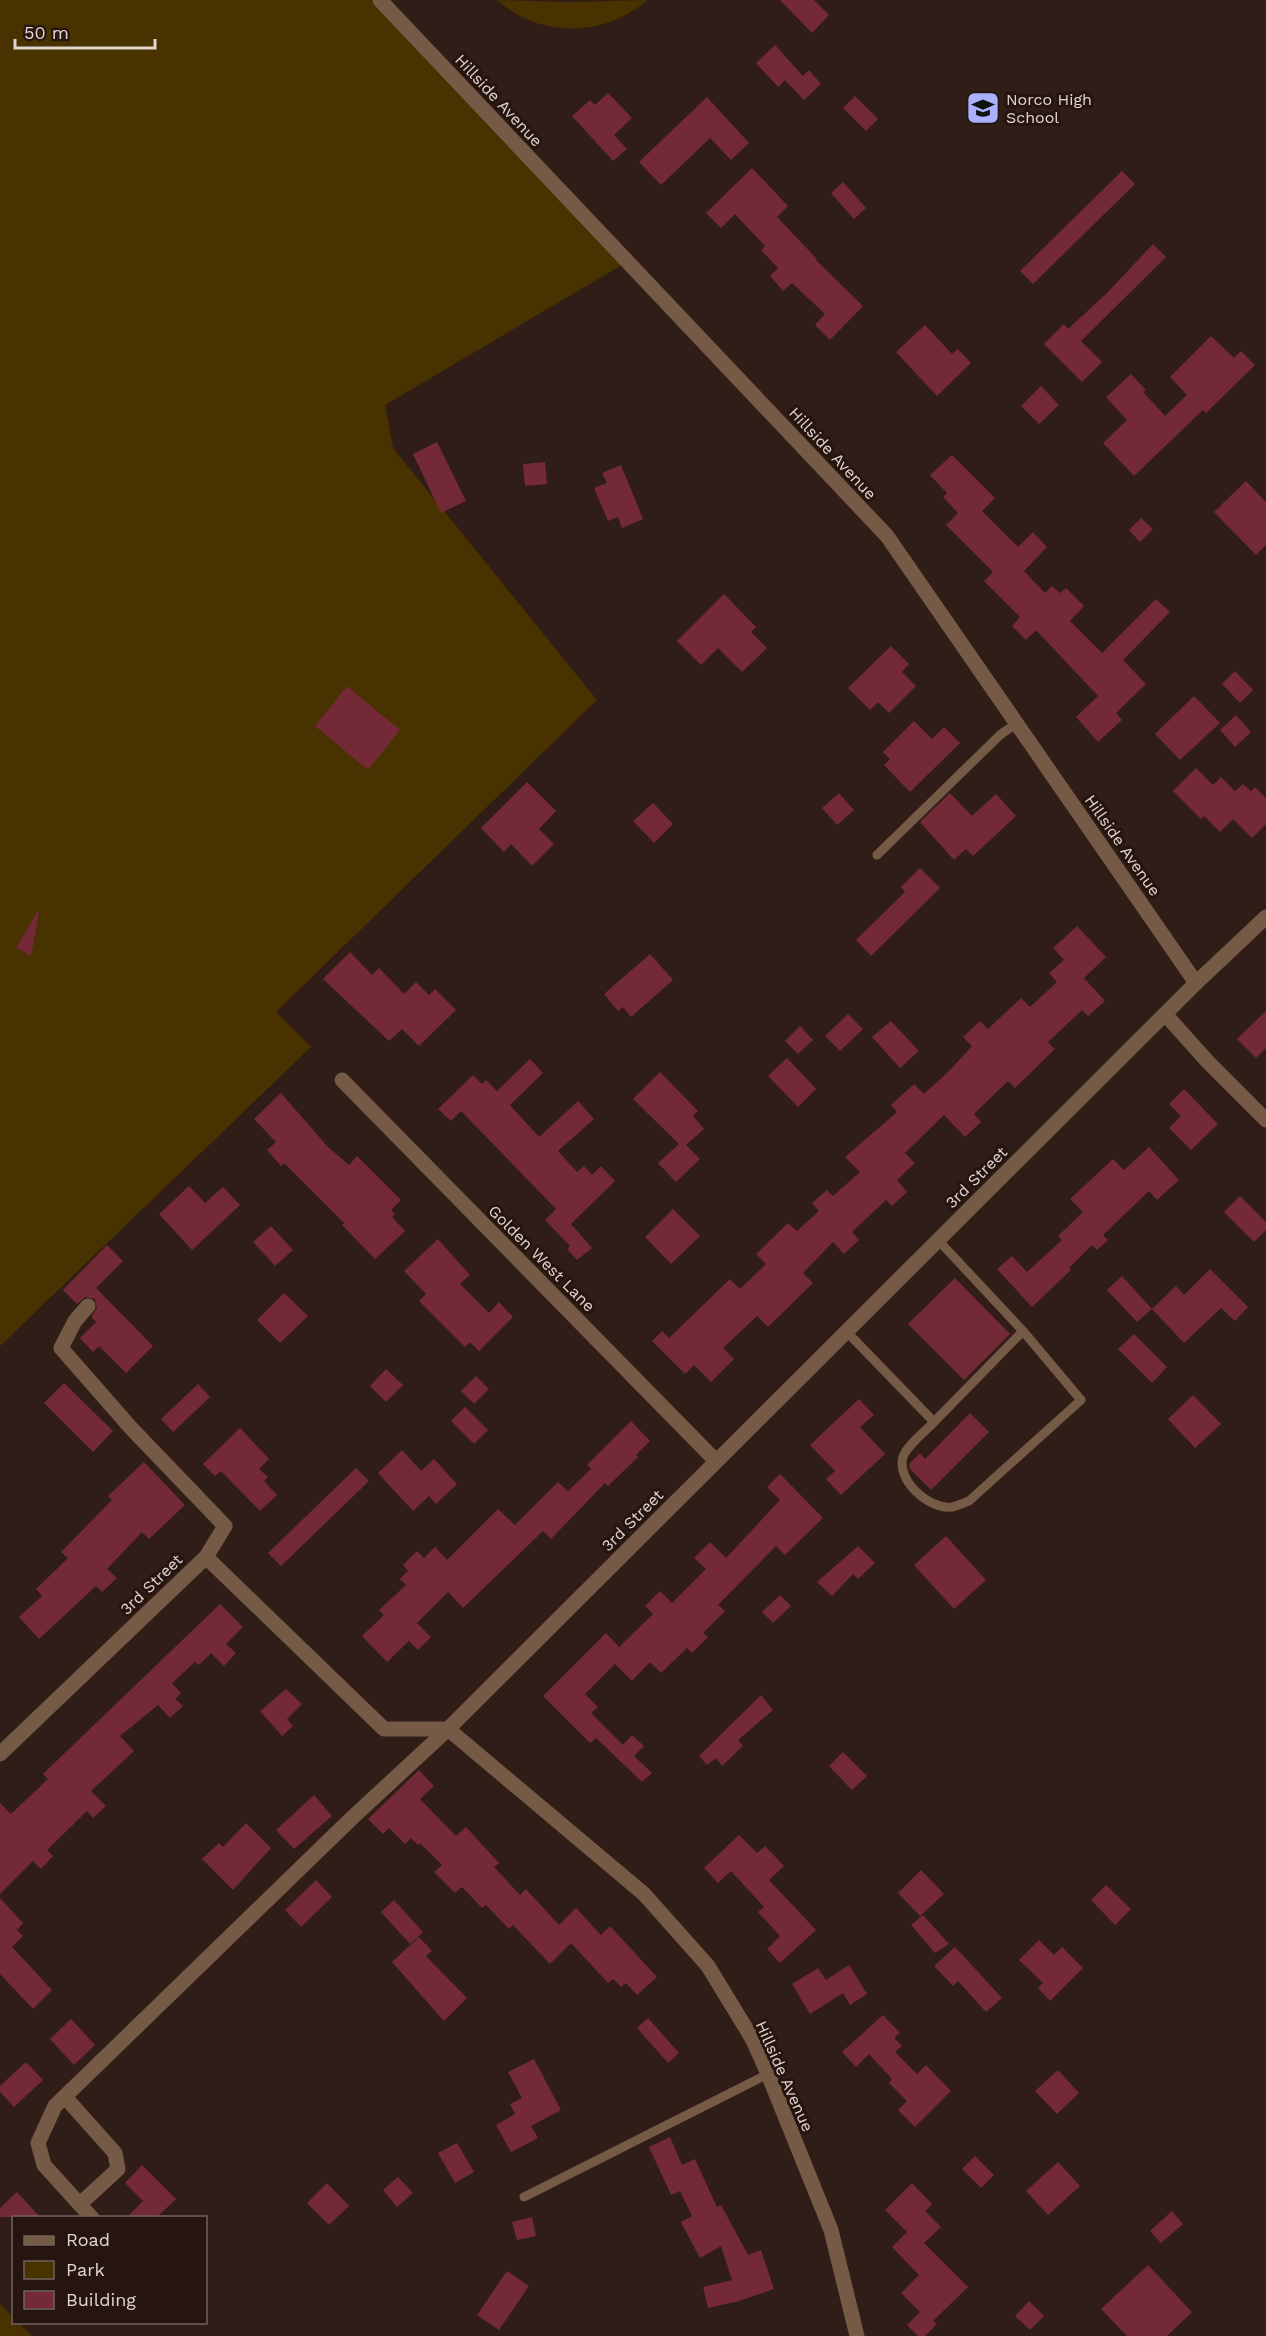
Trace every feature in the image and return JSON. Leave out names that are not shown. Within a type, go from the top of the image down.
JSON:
[{"type":"street","name":"Hillside Avenue","points":[[380,0],[887,536],[1196,983]]},
{"type":"street","name":"3rd Street","points":[[0,1754],[206,1557],[384,1729],[448,1729],[1196,983],[1266,917]]},
{"type":"street","points":[[1165,1014],[1208,1062],[1266,1120]]},
{"type":"street","name":"Golden West Lane","points":[[342,1080],[716,1461]]},
{"type":"street","points":[[88,1306],[75,1321],[61,1348],[131,1428],[225,1526],[206,1557]]},
{"type":"street","name":"Hillside Avenue","points":[[448,1729],[644,1894],[708,1966],[753,2040],[831,2230],[857,2336]]},
{"type":"street","points":[[91,2216],[44,2165],[38,2143],[55,2106],[353,1817],[448,1729]]},
{"type":"street","points":[[65,2097],[115,2153],[118,2169],[80,2204]]},
{"type":"lane","points":[[877,855],[992,742],[1017,723]]},
{"type":"lane","points":[[938,1240],[1023,1331],[1081,1400],[969,1501],[952,1507],[937,1505],[917,1492],[902,1473],[903,1455],[1023,1331]]},
{"type":"lane","points":[[846,1331],[934,1422]]},
{"type":"lane","points":[[524,2197],[768,2074]]},
{"type":"green space","points":[[0,0],[380,0],[627,262],[385,405],[393,448],[597,700],[276,1012],[311,1047],[0,1346]]},
{"type":"green space","points":[[497,0],[571,2],[648,0],[612,21],[592,27],[572,28],[553,27],[533,22],[514,13]]},
{"type":"green space","points":[[0,2304],[12,2317],[12,2324],[19,2324],[32,2336],[0,2336]]},
{"type":"building","points":[[780,0],[814,0],[829,15],[812,33]]},
{"type":"building","points":[[775,45],[803,76],[809,70],[821,84],[804,100],[785,80],[778,87],[756,63]]},
{"type":"building","points":[[608,93],[632,118],[614,135],[627,149],[613,161],[572,116],[590,100],[595,105]]},
{"type":"building","points":[[855,96],[878,119],[866,131],[843,108]]},
{"type":"building","points":[[707,97],[749,143],[731,160],[710,138],[661,185],[639,162]]},
{"type":"building","points":[[752,168],[788,206],[777,217],[816,260],[863,306],[830,340],[815,325],[825,314],[792,283],[783,291],[770,276],[778,268],[761,250],[765,246],[735,214],[721,228],[706,213]]},
{"type":"building","points":[[1122,171],[1135,184],[1033,284],[1020,271]]},
{"type":"building","points":[[843,182],[866,208],[854,219],[831,193]]},
{"type":"building","points":[[1153,244],[1166,257],[1081,341],[1102,362],[1082,382],[1044,344],[1064,324],[1068,329],[1107,293]]},
{"type":"building","points":[[925,325],[952,354],[958,349],[971,363],[937,396],[896,352]]},
{"type":"building","points":[[1211,336],[1234,358],[1241,351],[1255,365],[1206,413],[1203,410],[1134,476],[1103,443],[1127,420],[1106,397],[1131,374],[1146,390],[1143,392],[1165,416],[1187,395],[1170,377]]},
{"type":"building","points":[[1041,386],[1059,405],[1039,424],[1021,406]]},
{"type":"building","points":[[437,442],[466,501],[441,513],[413,454]]},
{"type":"building","points":[[952,455],[995,498],[982,511],[1018,547],[1033,532],[1047,547],[1024,571],[1045,593],[1052,586],[1060,593],[1066,588],[1084,606],[1070,621],[1102,653],[1156,599],[1170,612],[1123,660],[1146,684],[1116,713],[1122,720],[1098,742],[1076,717],[1098,696],[1036,630],[1026,640],[1012,626],[1020,617],[984,581],[993,572],[946,525],[958,513],[943,497],[947,493],[930,475]]},
{"type":"building","points":[[545,462],[547,484],[525,486],[523,464]]},
{"type":"building","points":[[621,465],[643,519],[622,528],[618,517],[608,521],[594,488],[607,483],[602,473]]},
{"type":"building","points":[[1246,481],[1266,502],[1266,545],[1256,555],[1214,512]]},
{"type":"building","points":[[1141,518],[1153,529],[1140,542],[1129,530]]},
{"type":"building","points":[[724,594],[756,627],[751,632],[767,648],[742,672],[718,648],[701,665],[677,641]]},
{"type":"building","points":[[891,646],[909,664],[902,672],[916,686],[889,713],[878,702],[870,710],[848,688]]},
{"type":"building","points":[[1235,671],[1253,690],[1240,703],[1222,684]]},
{"type":"building","points":[[347,686],[400,730],[368,770],[315,726]]},
{"type":"building","points":[[1194,696],[1220,723],[1180,760],[1155,734]]},
{"type":"building","points":[[1236,715],[1251,732],[1235,747],[1220,730]]},
{"type":"building","points":[[914,721],[932,739],[944,727],[960,743],[910,792],[884,765],[890,759],[883,752]]},
{"type":"building","points":[[1196,768],[1213,785],[1221,777],[1235,791],[1243,784],[1251,791],[1255,787],[1266,798],[1266,824],[1252,838],[1233,819],[1220,832],[1204,816],[1201,819],[1173,791]]},
{"type":"building","points":[[527,782],[556,811],[539,829],[554,844],[532,866],[511,844],[504,852],[481,828]]},
{"type":"building","points":[[839,793],[854,810],[837,825],[822,808]]},
{"type":"building","points":[[950,793],[972,816],[996,794],[1016,816],[973,856],[966,849],[954,860],[920,822]]},
{"type":"building","points":[[653,803],[673,824],[654,843],[633,821]]},
{"type":"building","points":[[920,868],[940,888],[871,956],[856,940],[905,892],[901,887]]},
{"type":"building","points":[[39,912],[31,956],[16,948]]},
{"type":"building","points":[[1077,926],[1106,957],[1084,978],[1105,1001],[1088,1016],[1082,1010],[1048,1042],[1055,1049],[1015,1088],[1008,1081],[974,1114],[981,1122],[965,1137],[944,1115],[905,1153],[915,1163],[897,1180],[907,1192],[892,1206],[886,1200],[852,1232],[859,1240],[844,1254],[833,1242],[803,1273],[813,1283],[768,1327],[757,1316],[723,1348],[734,1359],[711,1382],[694,1365],[685,1374],[652,1341],[662,1331],[669,1338],[730,1279],[740,1289],[766,1264],[756,1254],[788,1223],[797,1231],[819,1211],[812,1203],[827,1190],[833,1196],[860,1172],[845,1157],[897,1112],[891,1105],[914,1084],[924,1094],[950,1070],[972,1046],[963,1037],[980,1021],[988,1029],[1021,998],[1030,1007],[1057,982],[1049,973],[1064,960],[1053,948]]},
{"type":"building","points":[[350,952],[372,975],[379,968],[404,994],[416,982],[429,995],[435,989],[456,1010],[419,1046],[402,1029],[389,1041],[323,979]]},
{"type":"building","points":[[650,954],[673,980],[631,1017],[623,1007],[618,1011],[604,994]]},
{"type":"building","points":[[1266,1011],[1266,1048],[1256,1058],[1237,1039]]},
{"type":"building","points":[[848,1014],[863,1029],[840,1051],[825,1036]]},
{"type":"building","points":[[891,1021],[919,1051],[900,1068],[872,1037]]},
{"type":"building","points":[[800,1026],[813,1040],[798,1054],[785,1041]]},
{"type":"building","points":[[787,1058],[816,1089],[798,1107],[768,1076]]},
{"type":"building","points":[[530,1059],[543,1073],[510,1105],[539,1137],[578,1101],[594,1119],[558,1151],[577,1172],[584,1166],[592,1175],[601,1166],[615,1181],[571,1224],[592,1248],[577,1260],[567,1249],[570,1246],[545,1220],[556,1209],[461,1111],[451,1121],[438,1109],[473,1075],[482,1084],[486,1080],[497,1091]]},
{"type":"building","points":[[660,1072],[698,1111],[693,1116],[704,1129],[686,1145],[700,1159],[676,1182],[658,1163],[679,1144],[633,1099]]},
{"type":"building","points":[[1184,1089],[1218,1124],[1191,1150],[1169,1128],[1181,1116],[1169,1104]]},
{"type":"building","points":[[281,1093],[327,1146],[349,1165],[357,1156],[401,1200],[391,1210],[395,1214],[392,1217],[405,1231],[375,1259],[342,1225],[344,1223],[284,1163],[281,1166],[267,1150],[276,1142],[254,1119]]},
{"type":"building","points":[[1149,1147],[1179,1180],[1157,1200],[1149,1191],[1103,1235],[1108,1240],[1097,1250],[1092,1245],[1069,1268],[1071,1270],[1032,1307],[997,1269],[1012,1256],[1027,1272],[1062,1240],[1058,1236],[1083,1212],[1070,1199],[1113,1159],[1124,1170]]},
{"type":"building","points":[[189,1186],[205,1203],[223,1187],[240,1205],[192,1250],[159,1214]]},
{"type":"building","points":[[1240,1196],[1266,1222],[1266,1230],[1254,1242],[1224,1212]]},
{"type":"building","points":[[673,1209],[700,1236],[671,1264],[645,1237]]},
{"type":"building","points":[[271,1226],[293,1250],[275,1266],[253,1242]]},
{"type":"building","points":[[438,1239],[470,1275],[460,1284],[489,1313],[499,1302],[513,1317],[479,1351],[470,1342],[465,1347],[419,1301],[426,1294],[404,1271]]},
{"type":"building","points":[[107,1245],[123,1261],[96,1288],[153,1346],[126,1373],[99,1346],[93,1352],[80,1338],[96,1322],[91,1317],[97,1308],[95,1299],[85,1297],[77,1304],[63,1290]]},
{"type":"building","points":[[1210,1269],[1248,1307],[1235,1321],[1221,1308],[1184,1343],[1152,1309],[1176,1286],[1184,1295]]},
{"type":"building","points":[[1122,1276],[1152,1309],[1137,1322],[1107,1290]]},
{"type":"building","points":[[955,1278],[1010,1334],[964,1380],[908,1324]]},
{"type":"building","points":[[284,1293],[308,1316],[280,1343],[257,1320]]},
{"type":"building","points":[[1134,1334],[1167,1367],[1152,1383],[1118,1349]]},
{"type":"building","points":[[386,1369],[403,1385],[386,1402],[370,1386]]},
{"type":"building","points":[[476,1376],[489,1389],[474,1404],[461,1391]]},
{"type":"building","points":[[64,1383],[113,1431],[93,1452],[44,1403]]},
{"type":"building","points":[[198,1384],[210,1397],[173,1432],[161,1419]]},
{"type":"building","points":[[1193,1395],[1221,1424],[1195,1448],[1168,1419]]},
{"type":"building","points":[[859,1399],[874,1415],[860,1427],[885,1454],[841,1495],[826,1479],[835,1471],[810,1445]]},
{"type":"building","points":[[465,1407],[488,1430],[474,1444],[451,1421]]},
{"type":"building","points":[[970,1413],[989,1432],[931,1490],[910,1469],[909,1464],[920,1453],[925,1459]]},
{"type":"building","points":[[631,1421],[650,1441],[636,1455],[638,1457],[608,1486],[605,1483],[551,1539],[543,1531],[463,1608],[448,1592],[417,1623],[431,1637],[418,1650],[409,1641],[387,1662],[362,1636],[384,1615],[379,1610],[406,1585],[400,1579],[408,1571],[403,1565],[417,1551],[424,1558],[435,1547],[447,1560],[498,1509],[515,1525],[558,1482],[568,1491],[591,1469],[587,1465]]},
{"type":"building","points":[[240,1428],[269,1459],[259,1469],[268,1477],[264,1481],[277,1495],[260,1511],[221,1471],[215,1476],[203,1464]]},
{"type":"building","points":[[402,1450],[421,1471],[434,1459],[457,1484],[436,1504],[429,1496],[413,1511],[378,1473]]},
{"type":"building","points":[[144,1462],[185,1505],[149,1539],[142,1532],[107,1569],[117,1578],[102,1592],[96,1586],[39,1639],[19,1617],[42,1596],[36,1589],[68,1558],[61,1552],[112,1500],[108,1496]]},
{"type":"building","points":[[356,1468],[369,1481],[281,1566],[268,1553]]},
{"type":"building","points":[[780,1474],[823,1518],[785,1555],[776,1546],[718,1605],[725,1611],[703,1633],[708,1637],[692,1653],[687,1648],[661,1673],[650,1662],[632,1681],[615,1664],[585,1694],[598,1707],[591,1713],[623,1745],[632,1735],[644,1746],[634,1756],[652,1773],[642,1782],[596,1738],[590,1743],[543,1696],[606,1633],[619,1647],[653,1614],[645,1606],[660,1591],[672,1603],[706,1569],[694,1558],[710,1542],[726,1558],[780,1500],[767,1487]]},
{"type":"building","points":[[946,1536],[986,1580],[954,1609],[914,1565]]},
{"type":"building","points":[[858,1546],[875,1563],[858,1579],[853,1574],[832,1596],[817,1582]]},
{"type":"building","points":[[780,1595],[791,1606],[773,1623],[762,1612]]},
{"type":"building","points":[[220,1604],[243,1627],[226,1644],[236,1653],[224,1666],[211,1653],[199,1665],[195,1662],[172,1683],[181,1693],[175,1699],[183,1706],[170,1718],[158,1705],[120,1736],[134,1751],[91,1791],[106,1806],[93,1818],[87,1811],[47,1850],[53,1856],[41,1869],[33,1861],[0,1894],[0,1803],[11,1814],[48,1779],[43,1774]]},
{"type":"building","points":[[286,1689],[302,1704],[287,1719],[293,1726],[282,1736],[260,1711]]},
{"type":"building","points":[[761,1695],[773,1710],[738,1740],[743,1746],[722,1766],[716,1758],[707,1765],[699,1756]]},
{"type":"building","points":[[843,1752],[867,1776],[852,1790],[829,1766]]},
{"type":"building","points":[[419,1770],[434,1786],[420,1799],[456,1836],[466,1827],[499,1863],[494,1867],[520,1895],[526,1889],[559,1925],[576,1908],[601,1935],[610,1926],[657,1977],[637,1995],[626,1983],[621,1987],[613,1979],[608,1983],[571,1943],[550,1964],[513,1925],[509,1929],[486,1905],[482,1908],[462,1887],[455,1893],[434,1872],[442,1865],[420,1843],[418,1845],[411,1838],[405,1844],[389,1828],[383,1834],[368,1819]]},
{"type":"building","points":[[314,1795],[332,1816],[294,1849],[276,1830]]},
{"type":"building","points":[[246,1823],[271,1848],[233,1890],[202,1859],[219,1843],[223,1847]]},
{"type":"building","points":[[739,1835],[757,1853],[765,1846],[784,1866],[769,1880],[816,1930],[780,1963],[767,1949],[780,1936],[758,1912],[764,1907],[731,1871],[718,1883],[704,1868]]},
{"type":"building","points":[[921,1870],[944,1894],[920,1916],[898,1893]]},
{"type":"building","points":[[316,1880],[332,1897],[301,1927],[285,1910]]},
{"type":"building","points":[[1106,1885],[1131,1909],[1115,1925],[1091,1900]]},
{"type":"building","points":[[0,1898],[23,1923],[17,1930],[23,1936],[12,1947],[52,1990],[33,2009],[0,1974]]},
{"type":"building","points":[[394,1900],[423,1932],[410,1944],[381,1912]]},
{"type":"building","points":[[923,1915],[949,1944],[935,1953],[911,1925]]},
{"type":"building","points":[[419,1937],[432,1951],[426,1956],[467,1998],[444,2021],[392,1962]]},
{"type":"building","points":[[1039,1940],[1054,1955],[1062,1947],[1083,1968],[1050,2001],[1038,1988],[1043,1983],[1019,1960]]},
{"type":"building","points":[[955,1947],[1002,1998],[986,2012],[958,1981],[953,1986],[934,1966]]},
{"type":"building","points":[[849,1965],[867,1994],[850,2005],[843,1993],[810,2014],[792,1984],[818,1968],[826,1980]]},
{"type":"building","points":[[883,2015],[900,2033],[894,2038],[902,2046],[895,2052],[917,2074],[926,2065],[951,2091],[915,2127],[898,2110],[907,2101],[889,2083],[892,2079],[869,2054],[856,2067],[842,2052]]},
{"type":"building","points":[[648,2018],[679,2053],[668,2063],[637,2028]]},
{"type":"building","points":[[71,2019],[95,2045],[74,2065],[50,2039]]},
{"type":"building","points":[[534,2059],[561,2110],[531,2126],[538,2138],[511,2152],[496,2125],[515,2114],[510,2104],[522,2098],[508,2072]]},
{"type":"building","points":[[26,2062],[43,2080],[14,2107],[0,2092],[0,2086]]},
{"type":"building","points":[[1058,2070],[1079,2093],[1057,2114],[1035,2091]]},
{"type":"building","points":[[670,2137],[682,2165],[695,2159],[717,2207],[721,2205],[748,2255],[761,2250],[774,2289],[739,2301],[708,2308],[703,2287],[732,2280],[721,2246],[700,2258],[681,2222],[692,2216],[680,2191],[671,2195],[649,2147]]},
{"type":"building","points":[[457,2143],[474,2172],[455,2183],[438,2153]]},
{"type":"building","points":[[975,2156],[994,2175],[981,2188],[962,2169]]},
{"type":"building","points":[[1058,2162],[1080,2186],[1048,2215],[1026,2191]]},
{"type":"building","points":[[142,2165],[176,2199],[158,2216],[128,2216],[143,2201],[125,2183]]},
{"type":"building","points":[[398,2177],[413,2193],[397,2207],[383,2190]]},
{"type":"building","points":[[327,2183],[349,2206],[329,2225],[307,2203]]},
{"type":"building","points":[[912,2183],[932,2204],[925,2211],[941,2227],[924,2243],[968,2287],[933,2321],[937,2324],[925,2336],[918,2336],[907,2325],[920,2312],[901,2293],[919,2275],[892,2247],[907,2232],[885,2210]]},
{"type":"building","points":[[17,2192],[39,2216],[0,2217],[0,2208]]},
{"type":"building","points":[[1172,2211],[1183,2224],[1161,2243],[1150,2231]]},
{"type":"building","points":[[532,2217],[536,2236],[517,2240],[512,2222]]},
{"type":"building","points":[[1148,2265],[1192,2312],[1167,2336],[1127,2336],[1101,2309]]},
{"type":"building","points":[[507,2271],[529,2286],[499,2330],[477,2315]]},
{"type":"building","points":[[1029,2301],[1044,2316],[1030,2330],[1015,2316]]},
{"type":"place","name":"Norco High School","points":[[983,108]]}]
